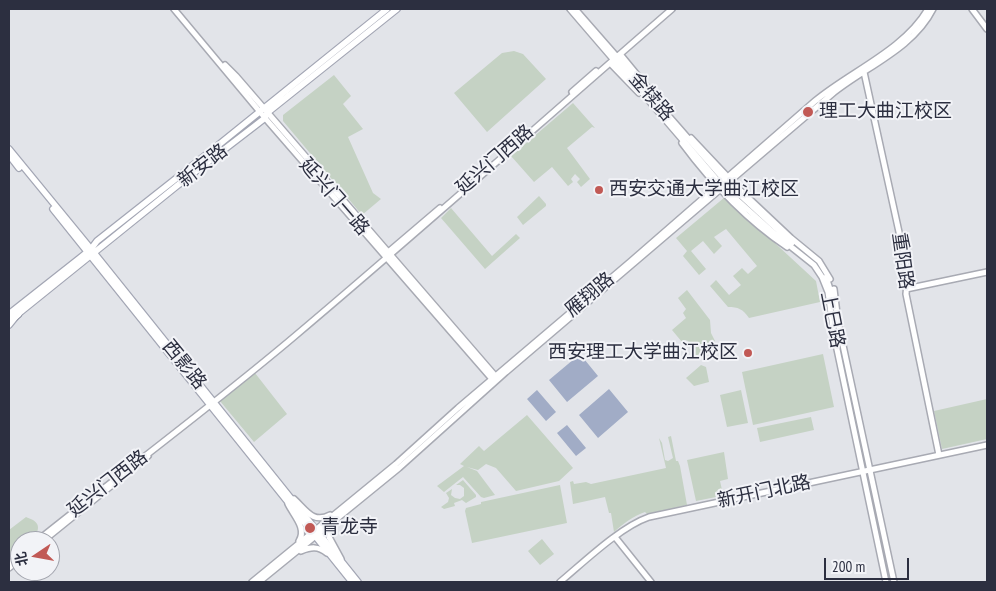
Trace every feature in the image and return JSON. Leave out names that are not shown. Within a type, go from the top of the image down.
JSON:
[{"type":"highway","points":[[9,323],[18,314]]},
{"type":"main road","name":"新安路","points":[[9,314],[178,185],[387,9]]},
{"type":"main road","name":"新安路","points":[[264,112],[397,9]]},
{"type":"main road","name":"西影路","points":[[9,149],[316,533],[358,582]]},
{"type":"main road","name":"西影路","points":[[9,156],[91,253]]},
{"type":"main road","name":"新安路","points":[[18,314],[91,253]]},
{"type":"main road","name":"西影路","points":[[316,533],[352,582]]},
{"type":"street","name":"延兴门一路","points":[[175,9],[495,379]]},
{"type":"street","name":"金犊路","points":[[570,9],[724,183]]},
{"type":"street","name":"金犊路","points":[[575,9],[614,58]]},
{"type":"street","points":[[614,58],[668,9]]},
{"type":"street","points":[[614,58],[672,9]]},
{"type":"street","name":"雁翔路","points":[[259,582],[724,183],[909,32],[928,9]]},
{"type":"street","name":"雁翔路","points":[[863,70],[883,59],[909,39],[922,26],[933,9]]},
{"type":"street","points":[[972,9],[987,29]]},
{"type":"street","points":[[614,58],[685,132],[724,183],[819,261],[829,276],[834,292],[864,470],[886,582]]},
{"type":"street","name":"延兴门西路","points":[[50,531],[294,337],[614,58]]},
{"type":"street","name":"重阳路","points":[[863,70],[906,264],[906,289],[939,455]]},
{"type":"street","name":"上巳路","points":[[724,183],[775,234],[808,259],[822,277],[829,298],[832,324],[864,470]]},
{"type":"street","points":[[906,289],[987,272]]},
{"type":"street","name":"雁翔路","points":[[252,582],[295,546],[335,520],[399,468],[495,379]]},
{"type":"street","name":"新开门北路","points":[[560,582],[614,538],[636,523],[649,517],[987,445]]},
{"type":"street","name":"延兴门西路","points":[[55,531],[144,460],[157,447]]},
{"type":"street","points":[[864,470],[894,582]]},
{"type":"street","points":[[286,495],[317,519],[326,518],[343,508]]},
{"type":"street","points":[[286,495],[302,529],[301,538],[295,546]]},
{"type":"street","points":[[335,520],[330,526],[330,537],[342,562]]},
{"type":"street","points":[[614,538],[650,582]]},
{"type":"street","points":[[293,554],[307,548],[316,548],[333,558]]},
{"type":"green space","points":[[514,51],[523,54],[546,79],[487,132],[454,93],[502,53]]},
{"type":"green space","points":[[334,75],[351,96],[343,104],[363,129],[348,137],[373,193],[381,199],[362,215],[283,121],[283,115]]},
{"type":"green space","points":[[573,103],[595,128],[592,127],[567,148],[590,179],[581,187],[577,182],[580,179],[575,174],[571,179],[573,182],[568,186],[552,167],[534,182],[511,156]]},
{"type":"green space","points":[[539,196],[546,206],[523,225],[517,217]]},
{"type":"green space","points":[[725,197],[816,281],[820,302],[749,318],[740,309],[728,307],[710,286],[716,280],[729,295],[741,285],[733,276],[742,268],[748,274],[757,266],[726,229],[714,237],[722,246],[714,254],[703,241],[691,251],[706,269],[699,275],[683,256],[687,251],[676,238]]},
{"type":"green space","points":[[451,208],[492,256],[516,234],[520,238],[485,269],[441,218]]},
{"type":"green space","points":[[687,290],[710,320],[711,333],[715,341],[697,359],[691,352],[692,348],[688,341],[682,342],[672,330],[686,318],[683,313],[686,309],[678,298]]},
{"type":"green space","points":[[823,354],[834,407],[753,425],[742,372]]},
{"type":"green space","points":[[701,365],[706,367],[709,382],[694,386],[686,378]]},
{"type":"green space","points":[[255,373],[287,414],[254,442],[220,401]]},
{"type":"green space","points":[[741,390],[748,423],[727,427],[720,395]]},
{"type":"green space","points":[[987,399],[987,439],[942,449],[934,411]]},
{"type":"green space","points":[[527,415],[573,468],[559,481],[516,491],[496,468],[486,464],[478,470],[467,467],[477,471],[495,495],[481,497],[463,477],[444,492],[437,486],[464,466],[460,464],[479,446],[484,451]]},
{"type":"green space","points":[[811,417],[814,430],[760,442],[757,428]]},
{"type":"green space","points":[[671,436],[676,461],[678,461],[680,466],[687,505],[647,514],[645,512],[628,520],[614,532],[611,513],[609,513],[605,497],[573,504],[570,482],[573,481],[574,484],[586,482],[591,484],[666,468],[659,438],[662,443],[665,460],[668,461],[673,458],[668,437]]},
{"type":"green space","points":[[724,452],[728,479],[720,481],[722,490],[715,493],[716,497],[696,501],[687,460]]},
{"type":"green space","points":[[463,480],[476,497],[466,503],[462,500],[454,503],[455,506],[444,509],[441,507],[448,502],[449,498],[446,493],[452,489],[451,495],[455,498],[460,499],[464,496],[464,488],[456,485]]},
{"type":"green space","points":[[560,485],[567,523],[472,543],[466,508],[481,504],[481,502]]},
{"type":"green space","points":[[26,517],[38,525],[38,531],[10,531],[10,552],[9,530]]},
{"type":"green space","points":[[542,539],[554,554],[540,565],[528,551]]},
{"type":"water","points":[[580,354],[598,376],[567,402],[549,380]]},
{"type":"water","points":[[609,389],[628,412],[598,438],[579,415]]},
{"type":"water","points":[[537,390],[556,412],[546,421],[527,399]]},
{"type":"water","points":[[567,425],[586,448],[576,456],[557,433]]},
{"type":"place","name":"理工大曲江校区","points":[[808,112]]},
{"type":"place","name":"西安交通大学曲江校区","points":[[599,190]]},
{"type":"place","name":"西安理工大学曲江校区","points":[[748,353]]},
{"type":"place","name":"青龙寺","points":[[310,528]]}]
